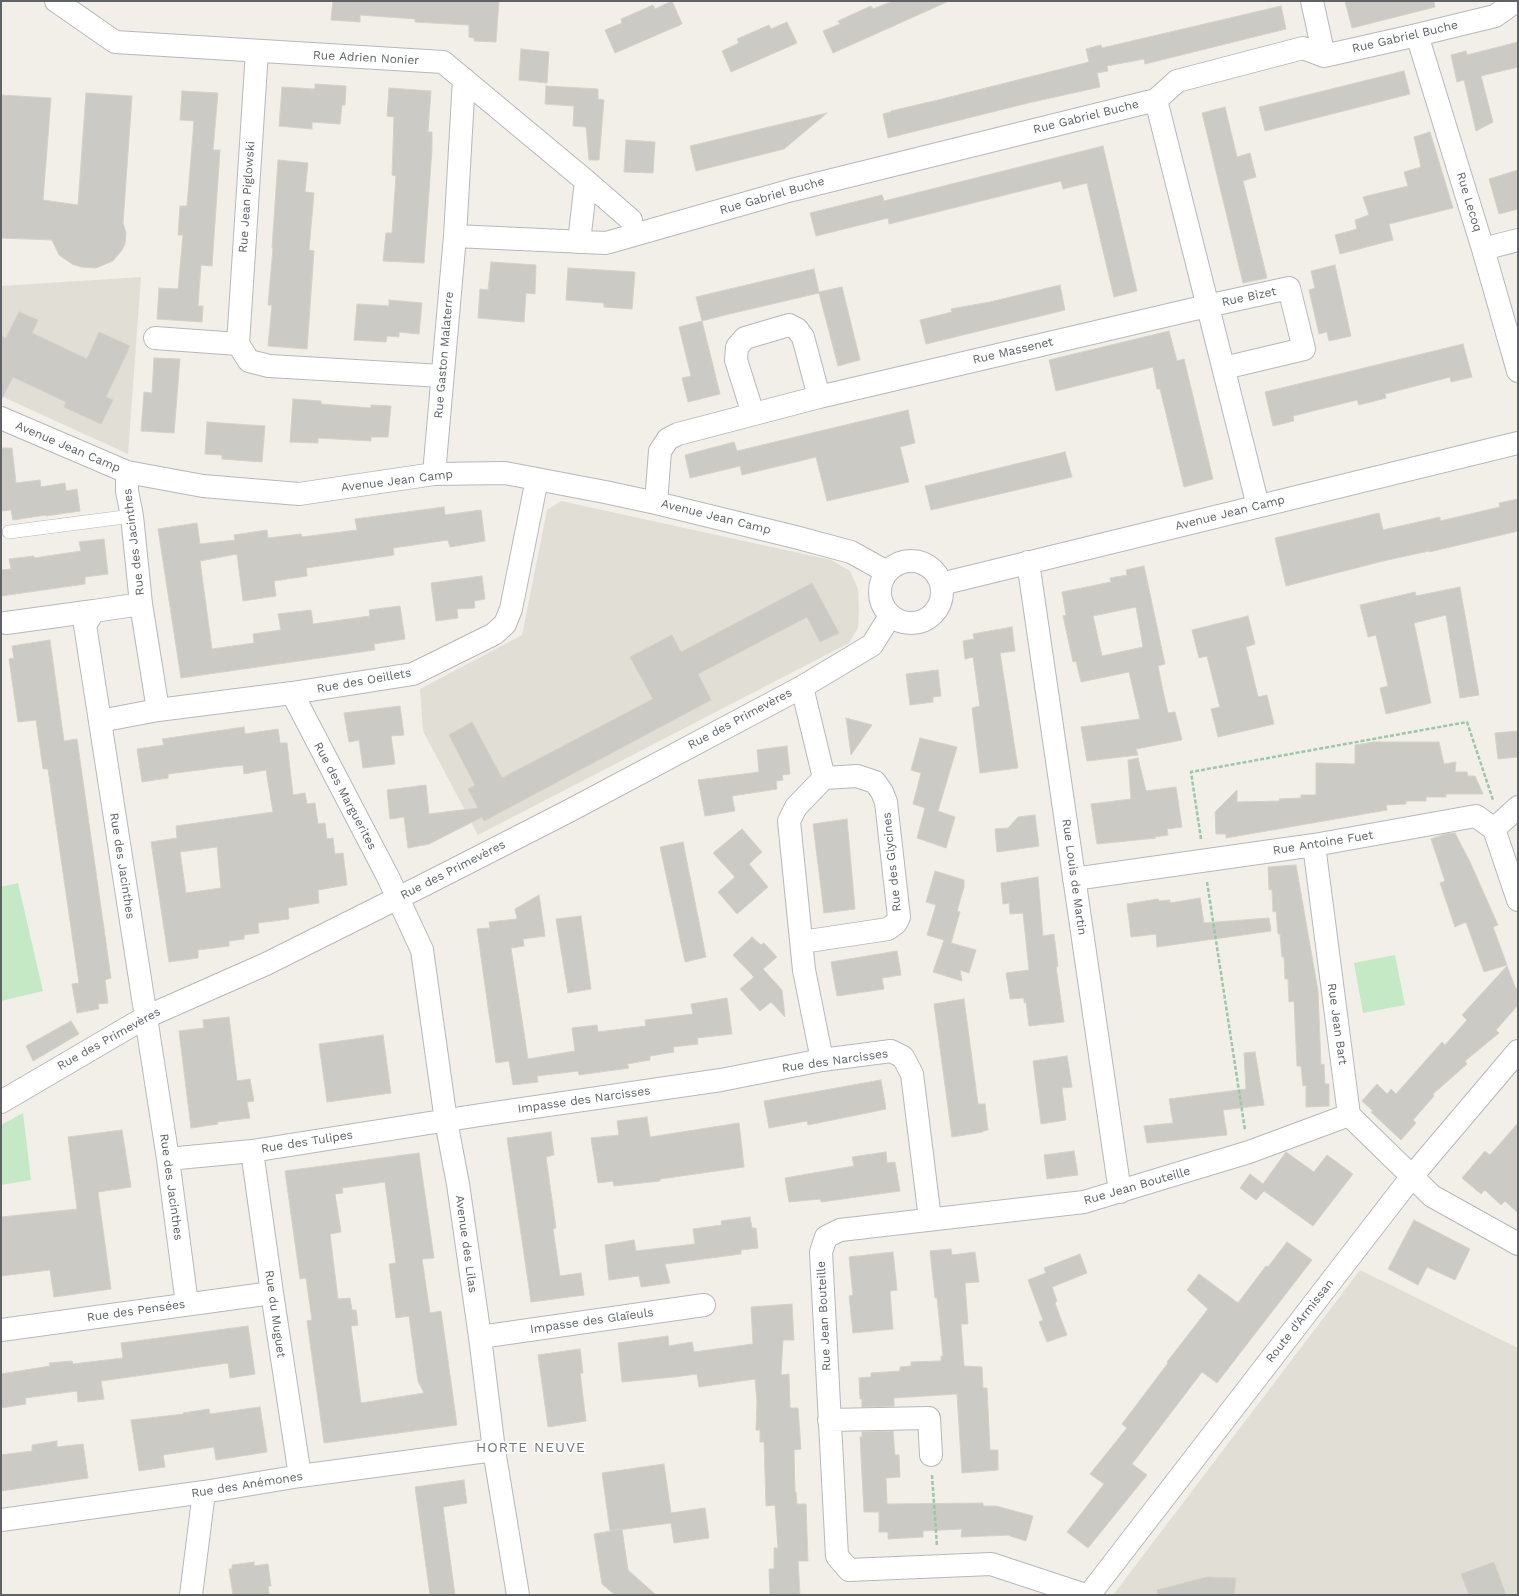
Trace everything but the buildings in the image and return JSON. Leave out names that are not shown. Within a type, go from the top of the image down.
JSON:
[{"type":"street","name":"Rue Adrien Nonier","points":[[56,1],[115,42],[443,62],[464,78],[639,226]]},
{"type":"street","points":[[1312,1],[1324,56]]},
{"type":"street","name":"Rue Gabriel Buche","points":[[639,226],[792,190],[1156,100],[1177,81],[1303,48],[1324,56],[1495,16],[1516,1]]},
{"type":"street","name":"Rue Lecoq","points":[[1417,35],[1483,249],[1518,371]]},
{"type":"street","name":"Rue Jean Piglowski","points":[[238,344],[257,51]]},
{"type":"street","name":"Rue Gaston Malaterre","points":[[434,474],[454,236],[464,78]]},
{"type":"street","name":"Rue Bizet","points":[[1156,100],[1258,506]]},
{"type":"street","points":[[579,242],[586,181]]},
{"type":"street","points":[[454,236],[606,243],[639,226]]},
{"type":"street","points":[[1483,249],[1518,240]]},
{"type":"street","name":"Rue Bizet","points":[[1207,306],[1289,288],[1304,349],[1224,368]]},
{"type":"street","name":"Rue Massenet","points":[[656,503],[660,451],[668,439],[678,434],[819,397],[1207,306]]},
{"type":"street","points":[[752,414],[736,360],[737,348],[745,338],[789,325],[798,330],[803,337],[819,397]]},
{"type":"street","points":[[155,338],[238,344],[249,361],[268,366],[442,376]]},
{"type":"street","name":"Avenue Jean Camp","points":[[1,418],[127,472],[203,486],[299,494],[434,474],[505,474],[656,503],[851,552],[887,572]]},
{"type":"street","name":"Avenue Jean Camp","points":[[941,584],[1518,443]]},
{"type":"street","name":"Rue des Jacinthes","points":[[127,472],[127,491],[132,516],[141,604],[94,611],[85,625],[168,1159],[187,1304]]},
{"type":"street","name":"Rue des Oeillets","points":[[100,720],[158,710],[292,694],[413,674],[494,634],[504,624],[511,609],[537,479]]},
{"type":"street","points":[[913,561],[922,563],[937,575],[941,584],[942,594],[936,612],[928,619],[919,623],[909,624],[899,622],[890,616],[882,604],[879,590],[882,580],[887,572],[894,566],[903,562],[913,561]]},
{"type":"street","name":"Rue Louis de Martin","points":[[1028,562],[1120,1192]]},
{"type":"street","points":[[141,604],[158,710]]},
{"type":"street","points":[[6,624],[94,611]]},
{"type":"street","name":"Rue des Primevères","points":[[1,1102],[146,1017],[266,964],[398,898],[567,812],[802,687],[872,645],[890,616]]},
{"type":"street","points":[[802,687],[824,778],[796,807],[789,821],[804,970],[822,1060]]},
{"type":"street","name":"Rue des Marguerites","points":[[292,694],[398,898]]},
{"type":"street","name":"Rue des Glycines","points":[[802,942],[888,929],[896,923],[899,917],[886,802],[882,792],[875,782],[857,776],[824,778]]},
{"type":"street","points":[[1518,807],[1494,829],[1518,900]]},
{"type":"street","name":"Rue Antoine Fuet","points":[[1074,879],[1314,845],[1476,816],[1494,829]]},
{"type":"street","name":"Rue Jean Bart","points":[[1314,845],[1350,1115]]},
{"type":"street","name":"Avenue des Lilas","points":[[398,898],[422,950],[446,1121],[458,1184],[480,1337],[494,1450],[518,1595]]},
{"type":"street","name":"Rue des Narcisses","points":[[721,1080],[822,1060],[891,1051],[903,1057],[912,1074],[930,1219]]},
{"type":"street","name":"Route d'Armissan","points":[[1088,1595],[1413,1175],[1518,1051]]},
{"type":"street","name":"Impasse des Narcisses","points":[[446,1121],[721,1080]]},
{"type":"street","points":[[1350,1115],[1413,1175],[1432,1196],[1518,1244]]},
{"type":"street","name":"Rue Jean Bouteille","points":[[1085,1595],[991,1564],[849,1570],[837,1556],[820,1252],[826,1237],[840,1230],[1084,1202],[1249,1152],[1350,1115]]},
{"type":"street","name":"Rue des Tulipes","points":[[168,1159],[252,1151],[446,1121]]},
{"type":"street","name":"Rue du Muguet","points":[[252,1151],[300,1476]]},
{"type":"street","name":"Rue des Pensées","points":[[1,1330],[272,1293]]},
{"type":"street","name":"Impasse des Glaïeuls","points":[[480,1337],[704,1305]]},
{"type":"street","points":[[829,1420],[929,1418],[931,1455]]},
{"type":"street","name":"Rue des Anémones","points":[[1,1520],[204,1492],[300,1476],[494,1450]]},
{"type":"street","points":[[191,1595],[204,1492]]},
{"type":"lane","points":[[9,532],[132,516]]},
{"type":"path","points":[[931,1455],[938,1566]]},
{"type":"shaded area","points":[[141,277],[128,454],[1,396],[1,286]]},
{"type":"shaded area","points":[[561,501],[831,560],[850,571],[858,589],[858,628],[849,643],[478,835],[423,731],[420,689],[522,635],[547,510]]},
{"type":"shaded area","points":[[1360,1270],[1518,1348],[1518,1595],[1113,1595]]},
{"type":"green space","points":[[18,883],[43,991],[1,1001],[1,887]]},
{"type":"green space","points":[[1395,955],[1405,1005],[1363,1013],[1354,963]]},
{"type":"green space","points":[[23,1113],[31,1180],[1,1185],[1,1125]]},
{"type":"district","name":"HORTE NEUVE","points":[[531,1448]]}]
